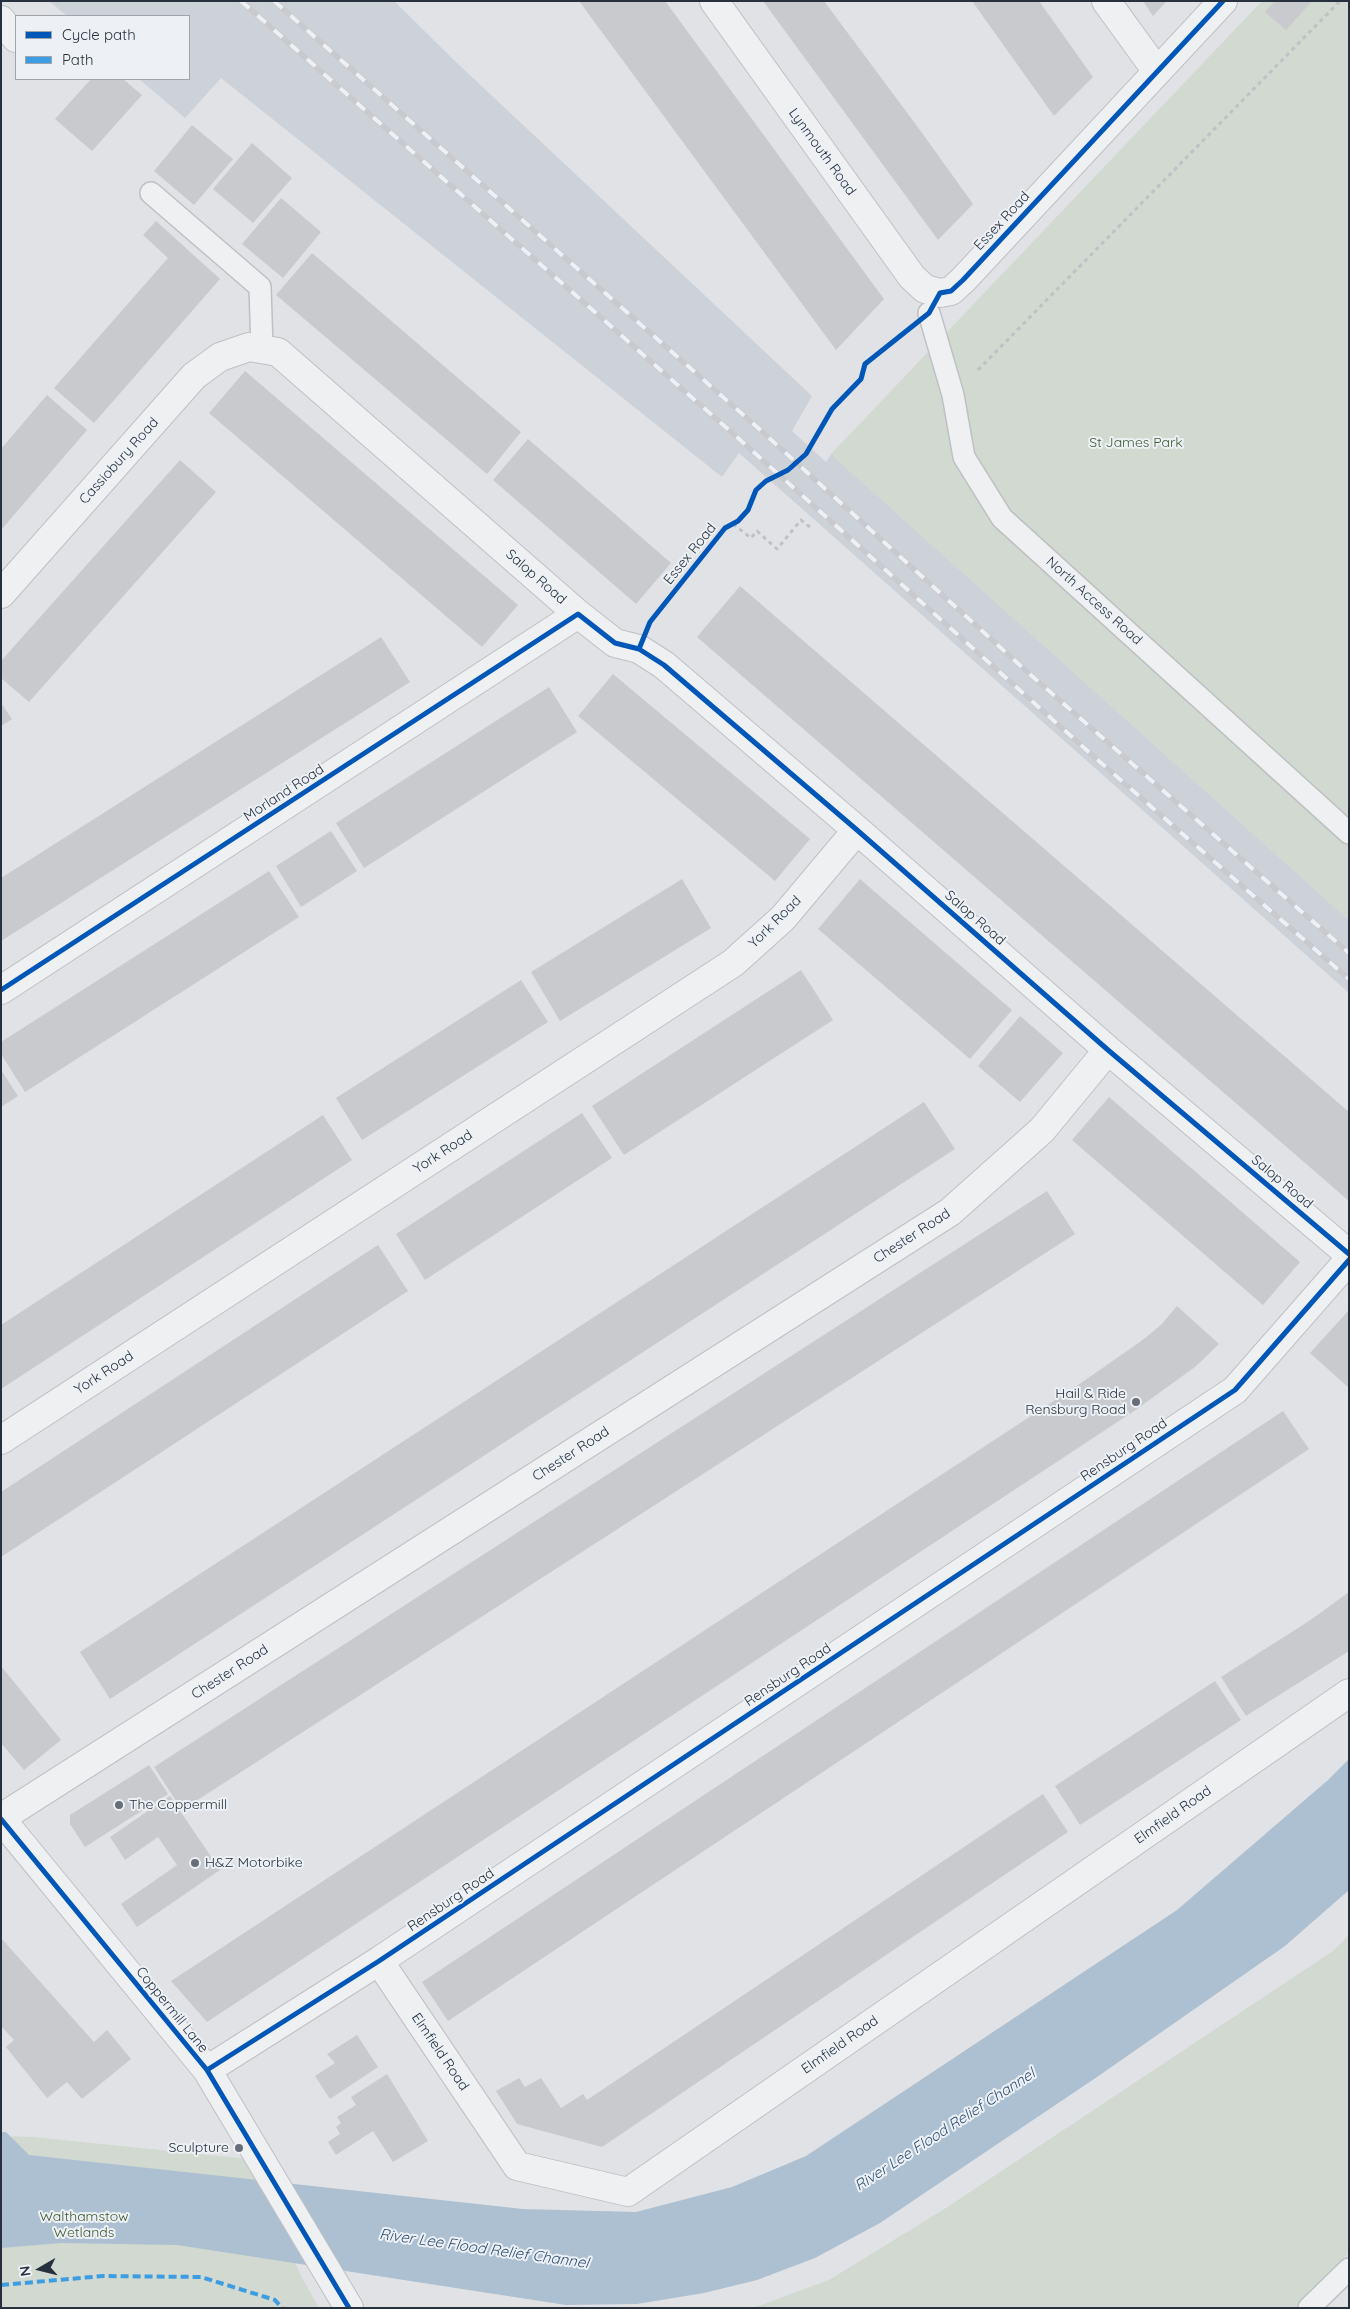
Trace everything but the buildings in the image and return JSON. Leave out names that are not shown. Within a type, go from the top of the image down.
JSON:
[{"type":"street","name":"Lynmouth Road","points":[[714,1],[912,277],[925,289],[934,303]]},
{"type":"street","points":[[1106,1],[1156,70]]},
{"type":"street","name":"Essex Road","points":[[934,303],[963,280],[1156,70],[1223,1]]},
{"type":"street","points":[[1,20],[15,37]]},
{"type":"street","name":"Cassiobury Road","points":[[1,594],[194,376],[220,357],[255,348]]},
{"type":"street","name":"Salop Road","points":[[255,348],[278,352],[578,614],[615,643],[639,649],[664,665],[857,830],[1108,1050],[1349,1254]]},
{"type":"street","name":"Morland Road","points":[[1,990],[578,614]]},
{"type":"street","name":"York Road","points":[[1,1440],[733,963],[783,918],[857,830]]},
{"type":"street","name":"Chester Road","points":[[1,1818],[950,1212],[1042,1130],[1108,1050]]},
{"type":"street","name":"Rensburg Road","points":[[207,2070],[379,1962],[1235,1390],[1349,1260]]},
{"type":"street","name":"Elmfield Road","points":[[379,1962],[517,2166],[628,2192],[1349,1693]]},
{"type":"street","name":"Coppermill Lane","points":[[1,1818],[207,2070],[349,2308]]},
{"type":"lane","points":[[151,193],[260,287],[255,348]]},
{"type":"lane","name":"North Access Road","points":[[934,303],[964,456],[1002,518],[1349,833]]},
{"type":"lane","points":[[1309,2308],[1349,2269]]},
{"type":"path","points":[[953,396],[1340,1]]},
{"type":"path","points":[[736,523],[751,538],[757,532],[777,549],[801,520],[810,527]]},
{"type":"shaded area","points":[[49,1],[394,1],[457,63],[812,396],[792,431],[826,462],[831,454],[1349,920],[1349,993],[739,453],[722,477],[221,78],[185,118],[140,80],[190,80],[190,15],[66,15]]},
{"type":"green space","name":"St James Park","points":[[1262,1],[1349,1],[1349,920],[831,454]]},
{"type":"green space","points":[[1349,1935],[1349,2253],[1295,2308],[753,2308],[829,2280],[946,2208],[1333,1951]]},
{"type":"green space","name":"Walthamstow Wetlands","points":[[1,2136],[33,2137],[248,2159],[300,2274],[319,2308],[1,2308]]},
{"type":"water","name":"River Lee Flood Relief Channel","points":[[1349,1759],[1349,1890],[1285,1946],[1097,2077],[880,2223],[815,2258],[757,2280],[704,2293],[637,2304],[566,2305],[177,2245],[61,2243],[1,2248],[1,2132],[6,2132],[29,2155],[523,2209],[636,2212],[732,2187],[806,2156],[1177,1910],[1328,1780]]},
{"type":"railway","points":[[241,1],[738,438],[1100,762],[1349,979]]},
{"type":"railway","points":[[274,1],[757,427],[1033,677],[1349,953]]},
{"type":"marked path","points":[[1,2285],[103,2276],[201,2277],[275,2300],[282,2308]]},
{"type":"cycle path","points":[[639,649],[650,622],[725,528],[738,521],[748,510],[756,490],[766,481],[788,470],[806,454],[832,409],[861,379],[865,364],[929,313],[940,293],[951,291],[963,280],[1223,1]]},
{"type":"cycle path","points":[[1,990],[578,614],[615,643],[639,649],[664,665],[857,830],[1108,1050],[1349,1254]]},
{"type":"cycle path","points":[[207,2070],[379,1961],[1235,1390],[1349,1260]]},
{"type":"cycle path","points":[[1,1819],[207,2070],[349,2308]]},
{"type":"place","name":"Hail & Ride Rensburg Road","points":[[1136,1402]]},
{"type":"place","name":"The Coppermill","points":[[119,1805]]},
{"type":"place","name":"H&Z Motorbike","points":[[195,1863]]},
{"type":"place","name":"Sculpture","points":[[239,2148]]}]
